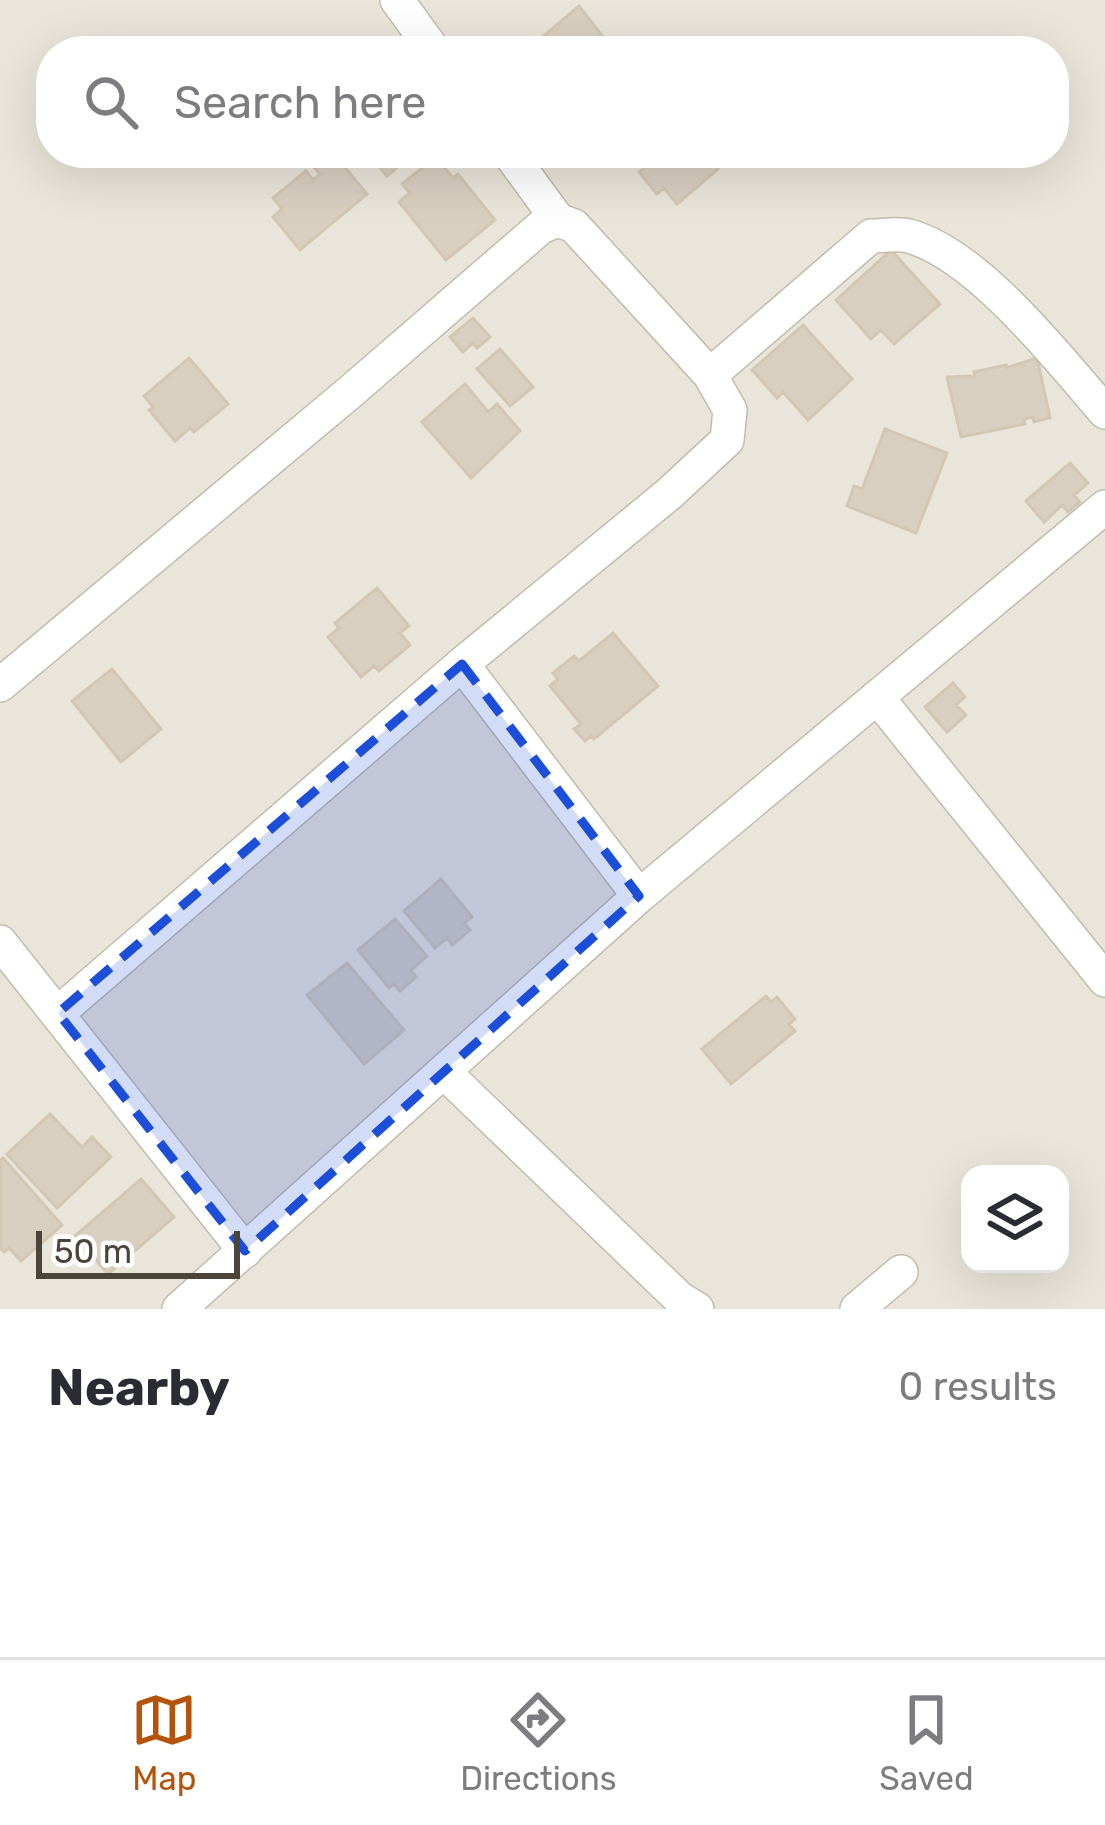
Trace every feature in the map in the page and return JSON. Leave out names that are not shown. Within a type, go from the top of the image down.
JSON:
[{"type":"street","points":[[397,0],[423,36]]},
{"type":"street","points":[[58,1013],[727,440],[730,410],[710,375],[574,226],[558,220],[520,168]]},
{"type":"street","points":[[0,685],[331,409],[541,226],[558,220]]},
{"type":"street","points":[[710,375],[871,236],[906,235],[944,251],[989,285],[1105,412]]},
{"type":"street","points":[[179,1309],[639,896],[1105,507]]},
{"type":"street","points":[[462,664],[639,896]]},
{"type":"street","points":[[877,698],[1105,980]]},
{"type":"street","points":[[0,942],[245,1251]]},
{"type":"street","points":[[443,1072],[697,1309]]},
{"type":"street","points":[[857,1309],[901,1273]]},
{"type":"highlighted area","points":[[462,664],[639,896],[245,1251],[58,1013]]},
{"type":"shaded area","points":[[0,0],[1105,0],[1105,1309],[0,1309]]},
{"type":"building","points":[[579,6],[602,36],[544,36]]},
{"type":"building","points":[[315,168],[345,168],[367,194],[300,250],[273,217],[282,209],[273,198],[306,171],[313,180],[320,174]]},
{"type":"building","points":[[422,168],[445,168],[453,178],[458,174],[495,220],[446,260],[399,202],[410,193],[402,184]]},
{"type":"building","points":[[645,168],[718,169],[677,204],[664,188],[657,194],[639,172]]},
{"type":"building","points":[[891,250],[940,304],[894,344],[881,330],[871,339],[836,300]]},
{"type":"building","points":[[473,318],[490,337],[463,352],[450,337]]},
{"type":"building","points":[[803,325],[852,379],[808,420],[783,392],[777,398],[752,370]]},
{"type":"building","points":[[500,349],[533,387],[510,406],[477,369]]},
{"type":"building","points":[[189,358],[228,404],[175,441],[149,410],[153,407],[144,396]]},
{"type":"building","points":[[1037,358],[1050,418],[1034,422],[1033,417],[1024,419],[1025,424],[961,437],[947,377],[975,376],[974,372]]},
{"type":"building","points":[[465,384],[488,412],[497,404],[520,431],[471,478],[422,422]]},
{"type":"building","points":[[885,429],[947,453],[916,533],[847,506],[854,486],[862,489]]},
{"type":"building","points":[[1070,463],[1088,483],[1074,495],[1080,502],[1068,512],[1062,505],[1044,522],[1026,501]]},
{"type":"building","points":[[377,588],[409,626],[400,633],[410,645],[379,671],[374,666],[361,677],[328,637],[339,628],[335,623]]},
{"type":"building","points":[[613,633],[658,686],[594,739],[585,741],[574,729],[581,724],[550,686],[558,679],[553,673],[574,656],[579,661]]},
{"type":"building","points":[[112,669],[161,729],[121,762],[72,701]]},
{"type":"building","points":[[953,683],[965,697],[956,705],[966,715],[947,732],[925,707]]},
{"type":"building","points":[[441,879],[472,917],[464,923],[470,930],[452,945],[447,938],[435,948],[404,911]]},
{"type":"building","points":[[395,919],[427,956],[411,970],[416,977],[400,991],[394,984],[389,988],[358,950]]},
{"type":"building","points":[[347,963],[404,1030],[364,1064],[307,995]]},
{"type":"building","points":[[766,996],[771,1002],[777,997],[795,1019],[789,1024],[795,1031],[731,1084],[702,1049]]},
{"type":"building","points":[[50,1114],[82,1147],[92,1137],[111,1157],[57,1208],[7,1154]]},
{"type":"building","points":[[3,1158],[62,1225],[21,1261],[9,1248],[4,1252],[0,1248]]},
{"type":"building","points":[[141,1179],[174,1217],[108,1274],[75,1236]]}]
